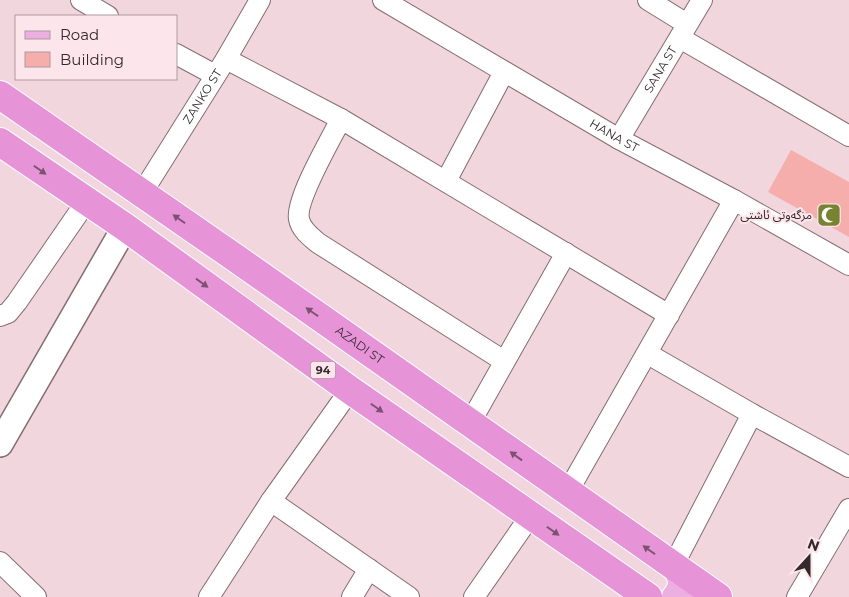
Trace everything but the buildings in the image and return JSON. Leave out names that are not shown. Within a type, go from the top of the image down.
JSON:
[{"type":"highway","name":"AZADI ST","points":[[0,95],[718,597]]},
{"type":"highway","name":"94","points":[[0,142],[125,228],[350,390],[531,515],[639,594]]},
{"type":"main road","points":[[675,568],[682,582],[682,589],[676,597]]},
{"type":"street","points":[[81,0],[106,15]]},
{"type":"street","name":"ZANKO ST","points":[[142,193],[221,67],[260,0]]},
{"type":"street","name":"HANA ST","points":[[382,0],[408,6],[504,72],[618,139],[734,200],[849,265]]},
{"type":"street","points":[[648,0],[684,31],[849,136]]},
{"type":"street","name":"SANA ST","points":[[618,139],[702,0]]},
{"type":"street","points":[[178,55],[221,67],[341,119],[669,315]]},
{"type":"street","points":[[446,181],[504,72]]},
{"type":"street","points":[[341,119],[301,199],[298,219],[305,232],[318,243],[504,360]]},
{"type":"street","points":[[567,493],[648,354],[734,200]]},
{"type":"street","points":[[0,316],[8,313],[17,302],[86,202]]},
{"type":"street","points":[[0,444],[125,228]]},
{"type":"street","points":[[470,423],[566,253]]},
{"type":"street","points":[[648,354],[849,468]]},
{"type":"street","points":[[209,597],[271,501],[350,390]]},
{"type":"street","points":[[675,568],[752,414]]},
{"type":"street","points":[[271,501],[409,597]]},
{"type":"street","points":[[797,597],[849,509]]},
{"type":"street","points":[[474,597],[531,515]]},
{"type":"street","points":[[0,562],[36,597]]},
{"type":"street","points":[[352,597],[369,569]]},
{"type":"place","name":"مزگەوتی ئاشتی","points":[[829,215]]}]
